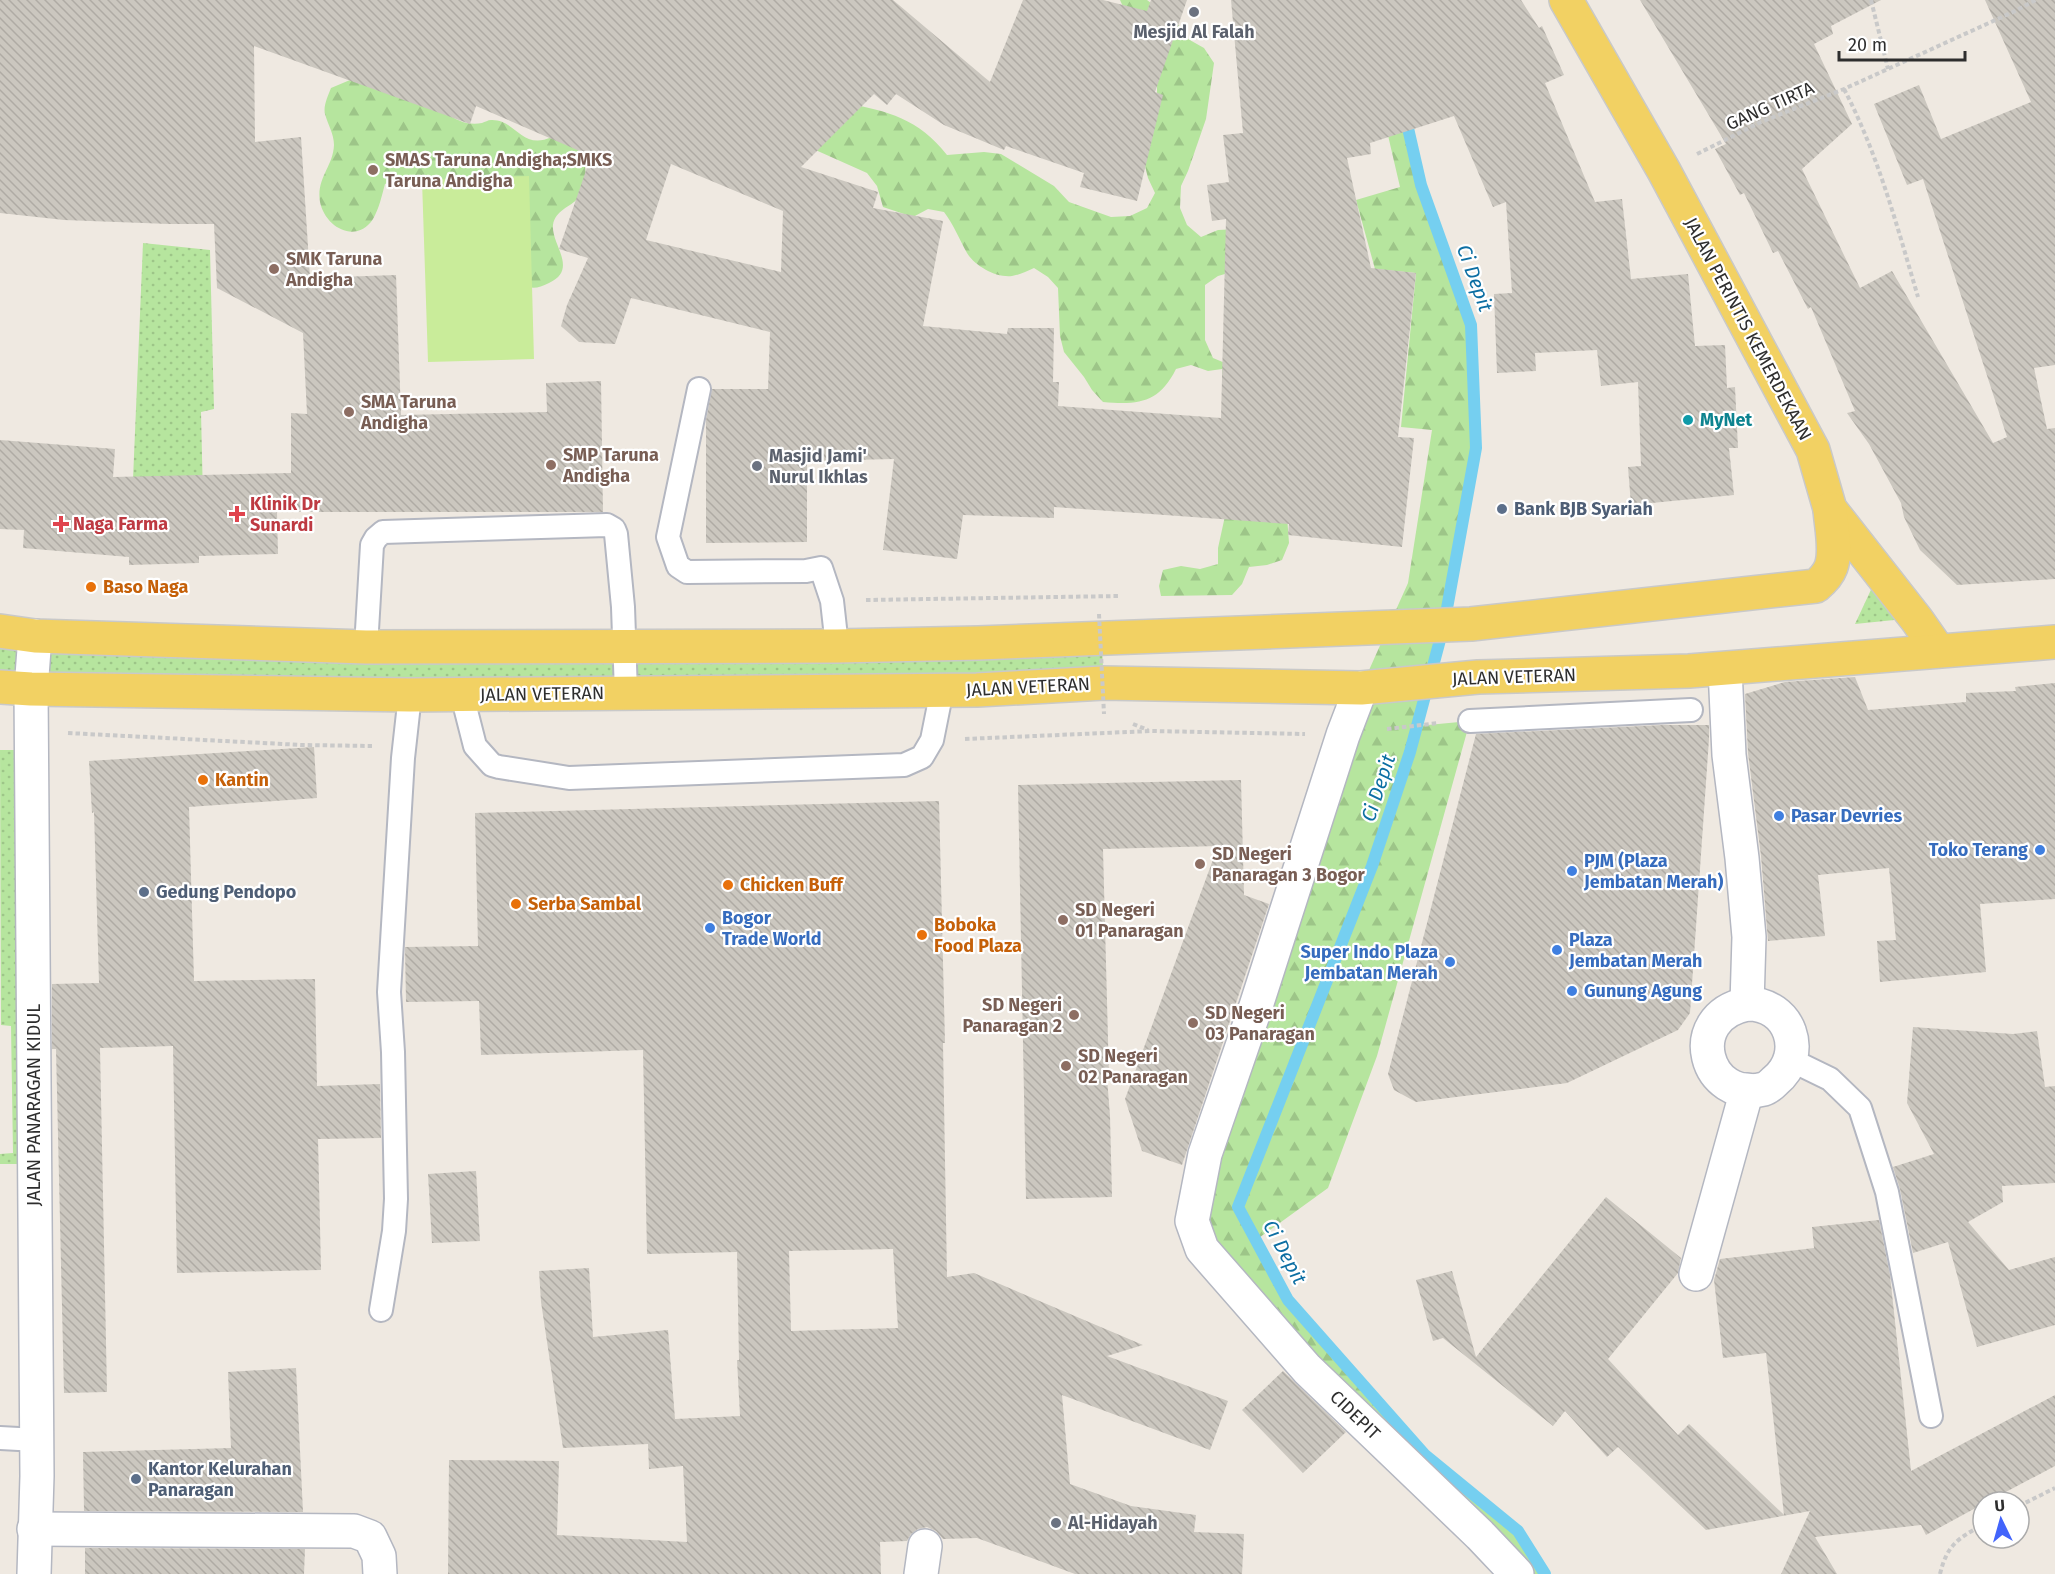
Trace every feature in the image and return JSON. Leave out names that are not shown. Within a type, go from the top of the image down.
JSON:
[{"type":"main road","name":"JALAN PERINTIS KEMERDEKAAN","points":[[1566,0],[1664,171],[1813,450],[1830,509],[1938,650]]},
{"type":"main road","points":[[0,631],[35,636],[366,647],[837,646],[978,643],[1471,624],[1816,586],[1831,566],[1833,548],[1830,509]]},
{"type":"main road","name":"JALAN VETERAN","points":[[15,688],[410,695],[942,690],[1104,683],[1361,688],[1478,677],[1725,669],[2055,642]]},
{"type":"street","name":"JALAN PANARAGAN KIDUL","points":[[34,1574],[37,1440],[15,688],[35,636]]},
{"type":"street","points":[[1725,669],[1729,755],[1749,937],[1747,1004]]},
{"type":"street","name":"CIDEPIT","points":[[1361,688],[1343,735],[1256,1006],[1205,1154],[1197,1235],[1307,1369],[1480,1534],[1517,1574]]},
{"type":"street","points":[[1747,1004],[1765,1006],[1779,1014],[1792,1038],[1791,1060],[1780,1078],[1766,1089],[1748,1090],[1733,1087],[1720,1079],[1709,1063],[1706,1047],[1709,1030],[1718,1017],[1734,1006],[1747,1004]]},
{"type":"street","points":[[1696,1274],[1748,1090]]},
{"type":"street","points":[[34,1529],[354,1531],[370,1537],[379,1556],[380,1574]]},
{"type":"lane","points":[[699,389],[668,537],[678,566],[687,572],[806,571],[821,568],[831,595],[837,646]]},
{"type":"lane","points":[[366,647],[372,545],[383,532],[607,525],[614,529],[616,534],[625,647],[626,693]]},
{"type":"lane","points":[[462,694],[475,746],[492,765],[569,778],[903,765],[922,758],[932,740],[942,690]]},
{"type":"lane","points":[[381,1310],[394,1231],[396,1199],[393,1052],[389,992],[403,758],[410,695]]},
{"type":"lane","points":[[1470,721],[1691,710]]},
{"type":"lane","points":[[1791,1060],[1830,1079],[1860,1108],[1887,1192],[1931,1416]]},
{"type":"lane","points":[[0,1438],[37,1440]]},
{"type":"path","points":[[1871,0],[1888,69]]},
{"type":"path","name":"GANG TIRTA","points":[[1664,171],[1761,122],[1888,69],[2036,0]]},
{"type":"path","points":[[1844,88],[1858,118],[1892,208],[1918,297]]},
{"type":"path","points":[[1100,614],[1104,714]]},
{"type":"path","points":[[1384,729],[1439,723]]},
{"type":"path","points":[[2031,1500],[2055,1488]]},
{"type":"path","points":[[1940,1574],[1944,1556],[1959,1537],[1971,1531]]},
{"type":"green space","points":[[1120,0],[1147,0],[1177,23],[1188,39],[1204,48],[1214,63],[1206,119],[1181,186],[1180,208],[1187,225],[1201,237],[1218,230],[1238,229],[1242,269],[1218,276],[1205,285],[1205,340],[1213,358],[1230,365],[1287,516],[1289,543],[1282,560],[1249,567],[1242,584],[1232,595],[1161,596],[1159,586],[1163,570],[1181,566],[1200,569],[1218,564],[1218,548],[1225,516],[1222,369],[1208,371],[1191,365],[1176,369],[1162,389],[1147,399],[1127,403],[1103,402],[1064,352],[1060,336],[1058,288],[1048,277],[1034,268],[1012,276],[999,275],[986,270],[967,253],[944,212],[928,209],[913,217],[883,207],[877,186],[867,173],[811,148],[845,103],[889,113],[914,125],[947,155],[984,152],[1001,154],[1054,186],[1069,202],[1111,217],[1130,216],[1147,208],[1155,193],[1144,162],[1157,104],[1157,81]]},
{"type":"green space","points":[[1381,11],[1426,200],[1471,325],[1476,448],[1444,625],[1417,726],[1470,721],[1377,1056],[1328,1188],[1256,1240],[1288,1300],[1425,1455],[1518,1531],[1546,1574],[1517,1574],[1202,1249],[1205,1154],[1361,688],[1408,583],[1432,430],[1401,427],[1416,273],[1375,269],[1356,200],[1400,187],[1363,28]]},
{"type":"green space","points":[[350,80],[446,113],[462,122],[477,124],[490,120],[500,121],[526,138],[542,140],[552,137],[579,149],[585,169],[582,191],[575,201],[560,212],[553,225],[553,233],[563,264],[558,277],[539,287],[523,286],[428,191],[407,182],[397,181],[385,184],[377,211],[366,227],[350,232],[334,225],[323,211],[319,194],[334,145],[325,108],[331,88]]},
{"type":"green space","points":[[529,176],[534,359],[428,362],[422,180]]},
{"type":"green space","points":[[143,243],[210,250],[214,409],[201,412],[203,499],[131,527]]},
{"type":"green space","points":[[1876,579],[1904,619],[1855,624]]},
{"type":"green space","points":[[0,631],[1101,634],[1104,683],[0,687]]},
{"type":"green space","points":[[0,750],[23,750],[31,1164],[0,1164],[0,1154],[13,1153],[11,1026],[1,1025]]},
{"type":"building","points":[[0,0],[893,0],[990,82],[1023,0],[1103,0],[1147,11],[1151,0],[1187,0],[1155,92],[1163,95],[1137,201],[1080,187],[1084,173],[1006,146],[1004,150],[944,125],[896,94],[887,105],[874,94],[801,167],[878,192],[873,208],[943,221],[923,326],[1007,334],[1008,328],[1054,328],[1053,382],[1059,382],[1058,406],[1221,418],[1226,219],[1212,221],[1207,185],[1229,182],[1223,135],[1243,133],[1231,0],[1521,0],[1539,28],[1542,26],[1564,75],[1545,83],[1595,202],[1622,199],[1631,279],[1688,274],[1695,346],[1725,345],[1727,388],[1735,387],[1738,448],[1729,448],[1734,495],[1631,505],[1628,467],[1641,466],[1638,382],[1601,386],[1597,350],[1535,353],[1536,371],[1497,373],[1494,294],[1512,293],[1506,202],[1493,207],[1454,116],[1370,143],[1371,154],[1347,158],[1371,268],[1416,273],[1398,437],[1414,438],[1402,547],[1288,535],[1289,524],[1054,507],[1054,518],[963,515],[957,559],[883,550],[894,459],[807,461],[807,542],[706,543],[706,420],[712,389],[768,389],[770,332],[631,298],[615,344],[579,342],[561,326],[567,305],[588,258],[559,249],[591,156],[476,106],[470,124],[254,46],[255,142],[301,137],[310,278],[396,275],[401,415],[547,412],[546,383],[601,381],[603,512],[277,512],[278,554],[199,556],[199,563],[129,565],[129,557],[23,548],[24,530],[0,529],[0,440],[115,449],[113,477],[291,473],[291,413],[307,414],[303,333],[217,288],[214,224],[64,220],[0,213]],"holes":[[[671,164],[783,211],[781,272],[646,240]]]},
{"type":"building","points":[[1640,0],[1881,0],[1831,26],[1833,34],[1814,44],[1852,124],[1802,169],[1860,288],[1892,271],[1993,443],[2007,437],[1923,179],[1907,185],[1874,104],[1919,85],[1941,139],[2031,102],[1985,0],[2055,0],[2055,365],[2034,368],[2047,429],[2055,428],[2055,579],[1957,585],[1920,550],[1904,517],[1901,503],[1869,444],[1847,413],[1855,411],[1811,307],[1808,309],[1778,251],[1773,253],[1744,193],[1740,195],[1715,149],[1726,144]]},
{"type":"building","points":[[1855,677],[1868,710],[1966,702],[1966,693],[2016,691],[2015,687],[2055,683],[2055,899],[1980,904],[1986,972],[1880,982],[1877,941],[1896,940],[1889,868],[1818,875],[1825,936],[1768,941],[1761,856],[1748,753],[1745,694],[1785,682]]},
{"type":"building","name":"Plaza Jembatan Merah","points":[[1709,725],[1690,1013],[1678,1030],[1567,1083],[1416,1102],[1394,1090],[1388,1074],[1476,734]]},
{"type":"building","points":[[314,747],[317,798],[189,807],[194,981],[315,979],[317,1086],[380,1084],[381,1138],[318,1139],[321,1270],[177,1273],[173,1046],[100,1048],[107,1392],[64,1393],[56,1049],[52,1049],[52,984],[99,983],[94,812],[92,813],[89,761]]},
{"type":"building","points":[[1241,780],[1244,895],[1269,904],[1182,1165],[1142,1151],[1125,1099],[1218,846],[1103,849],[1109,1077],[1107,1078],[1112,1197],[1026,1199],[1018,785]]},
{"type":"building","points":[[939,801],[945,1043],[943,1043],[947,1277],[974,1273],[1143,1345],[1107,1356],[1228,1401],[1210,1450],[1062,1395],[1070,1484],[1131,1506],[1196,1515],[1194,1532],[1244,1534],[1242,1574],[1075,1574],[977,1538],[943,1539],[936,1531],[927,1527],[918,1529],[907,1541],[880,1542],[881,1574],[448,1574],[449,1460],[559,1461],[557,1535],[687,1542],[683,1466],[649,1469],[648,1444],[563,1448],[541,1302],[539,1271],[589,1268],[593,1337],[668,1330],[675,1419],[740,1416],[737,1360],[739,1360],[737,1252],[647,1254],[643,1050],[481,1055],[479,1001],[406,1002],[405,947],[478,946],[475,813]],"holes":[[[893,1249],[898,1328],[791,1331],[789,1251]]]},
{"type":"building","points":[[1913,1027],[2013,1034],[2037,1031],[2045,1087],[2055,1086],[2055,1183],[2002,1186],[2003,1202],[1968,1222],[2009,1270],[2055,1257],[2055,1325],[1977,1347],[1948,1242],[1913,1253],[1900,1189],[1893,1167],[1934,1154],[1907,1103]]},
{"type":"building","points":[[476,1171],[480,1241],[432,1243],[428,1174]]},
{"type":"building","points":[[1606,1197],[1681,1258],[1678,1273],[1608,1359],[1678,1435],[1689,1424],[1784,1515],[1766,1353],[1723,1358],[1714,1280],[1720,1259],[1814,1248],[1812,1227],[1879,1220],[1890,1275],[1911,1471],[2055,1395],[2055,1466],[2010,1490],[1971,1490],[1971,1511],[1926,1535],[1921,1525],[1815,1537],[1837,1574],[1781,1574],[1810,1511],[1706,1530],[1618,1447],[1607,1457],[1565,1411],[1553,1426],[1443,1338],[1433,1341],[1416,1280],[1452,1271],[1476,1357]]},
{"type":"building","points":[[296,1368],[303,1512],[84,1511],[83,1452],[231,1448],[228,1372]]},
{"type":"building","points":[[1283,1371],[1346,1432],[1303,1473],[1242,1410]]},
{"type":"building","points":[[85,1548],[305,1549],[304,1574],[85,1574]]},
{"type":"waterway","name":"Ci Depit","points":[[1405,115],[1421,185],[1471,325],[1476,448],[1444,625],[1410,752],[1372,866],[1238,1207],[1288,1300],[1425,1455],[1518,1531],[1545,1574]]},
{"type":"place","name":"Mesjid Al Falah","points":[[1194,12]]},
{"type":"place","name":"SMAS Taruna Andigha;SMKS Taruna Andigha","points":[[373,170]]},
{"type":"place","name":"SMK Taruna Andigha","points":[[274,269]]},
{"type":"place","name":"SMA Taruna Andigha","points":[[349,412]]},
{"type":"place","name":"MyNet","points":[[1688,420]]},
{"type":"place","name":"SMP Taruna Andigha","points":[[551,465]]},
{"type":"place","name":"Masjid Jami' Nurul Ikhlas","points":[[757,466]]},
{"type":"place","name":"Bank BJB Syariah","points":[[1502,509]]},
{"type":"place","name":"Klinik Dr Sunardi","points":[[237,514]]},
{"type":"place","name":"Naga Farma","points":[[61,524]]},
{"type":"place","name":"Baso Naga","points":[[91,587]]},
{"type":"place","name":"Kantin","points":[[203,780]]},
{"type":"place","name":"Pasar Devries","points":[[1779,816]]},
{"type":"place","name":"Toko Terang","points":[[2040,850]]},
{"type":"place","name":"SD Negeri Panaragan 3 Bogor","points":[[1200,864]]},
{"type":"place","name":"PJM (Plaza Jembatan Merah)","points":[[1572,871]]},
{"type":"place","name":"Chicken Buff","points":[[728,885]]},
{"type":"place","name":"Gedung Pendopo","points":[[144,892]]},
{"type":"place","name":"Serba Sambal","points":[[516,904]]},
{"type":"place","name":"SD Negeri 01 Panaragan","points":[[1063,920]]},
{"type":"place","name":"Bogor Trade World","points":[[710,928]]},
{"type":"place","name":"Boboka Food Plaza","points":[[922,935]]},
{"type":"place","name":"Plaza Jembatan Merah","points":[[1557,950]]},
{"type":"place","name":"Super Indo Plaza Jembatan Merah","points":[[1450,962]]},
{"type":"place","name":"Gunung Agung","points":[[1572,991]]},
{"type":"place","name":"SD Negeri Panaragan 2","points":[[1074,1015]]},
{"type":"place","name":"SD Negeri 03 Panaragan","points":[[1193,1023]]},
{"type":"place","name":"SD Negeri 02 Panaragan","points":[[1066,1066]]},
{"type":"place","name":"Kantor Kelurahan Panaragan","points":[[136,1479]]},
{"type":"place","name":"Al-Hidayah","points":[[1056,1523]]}]
